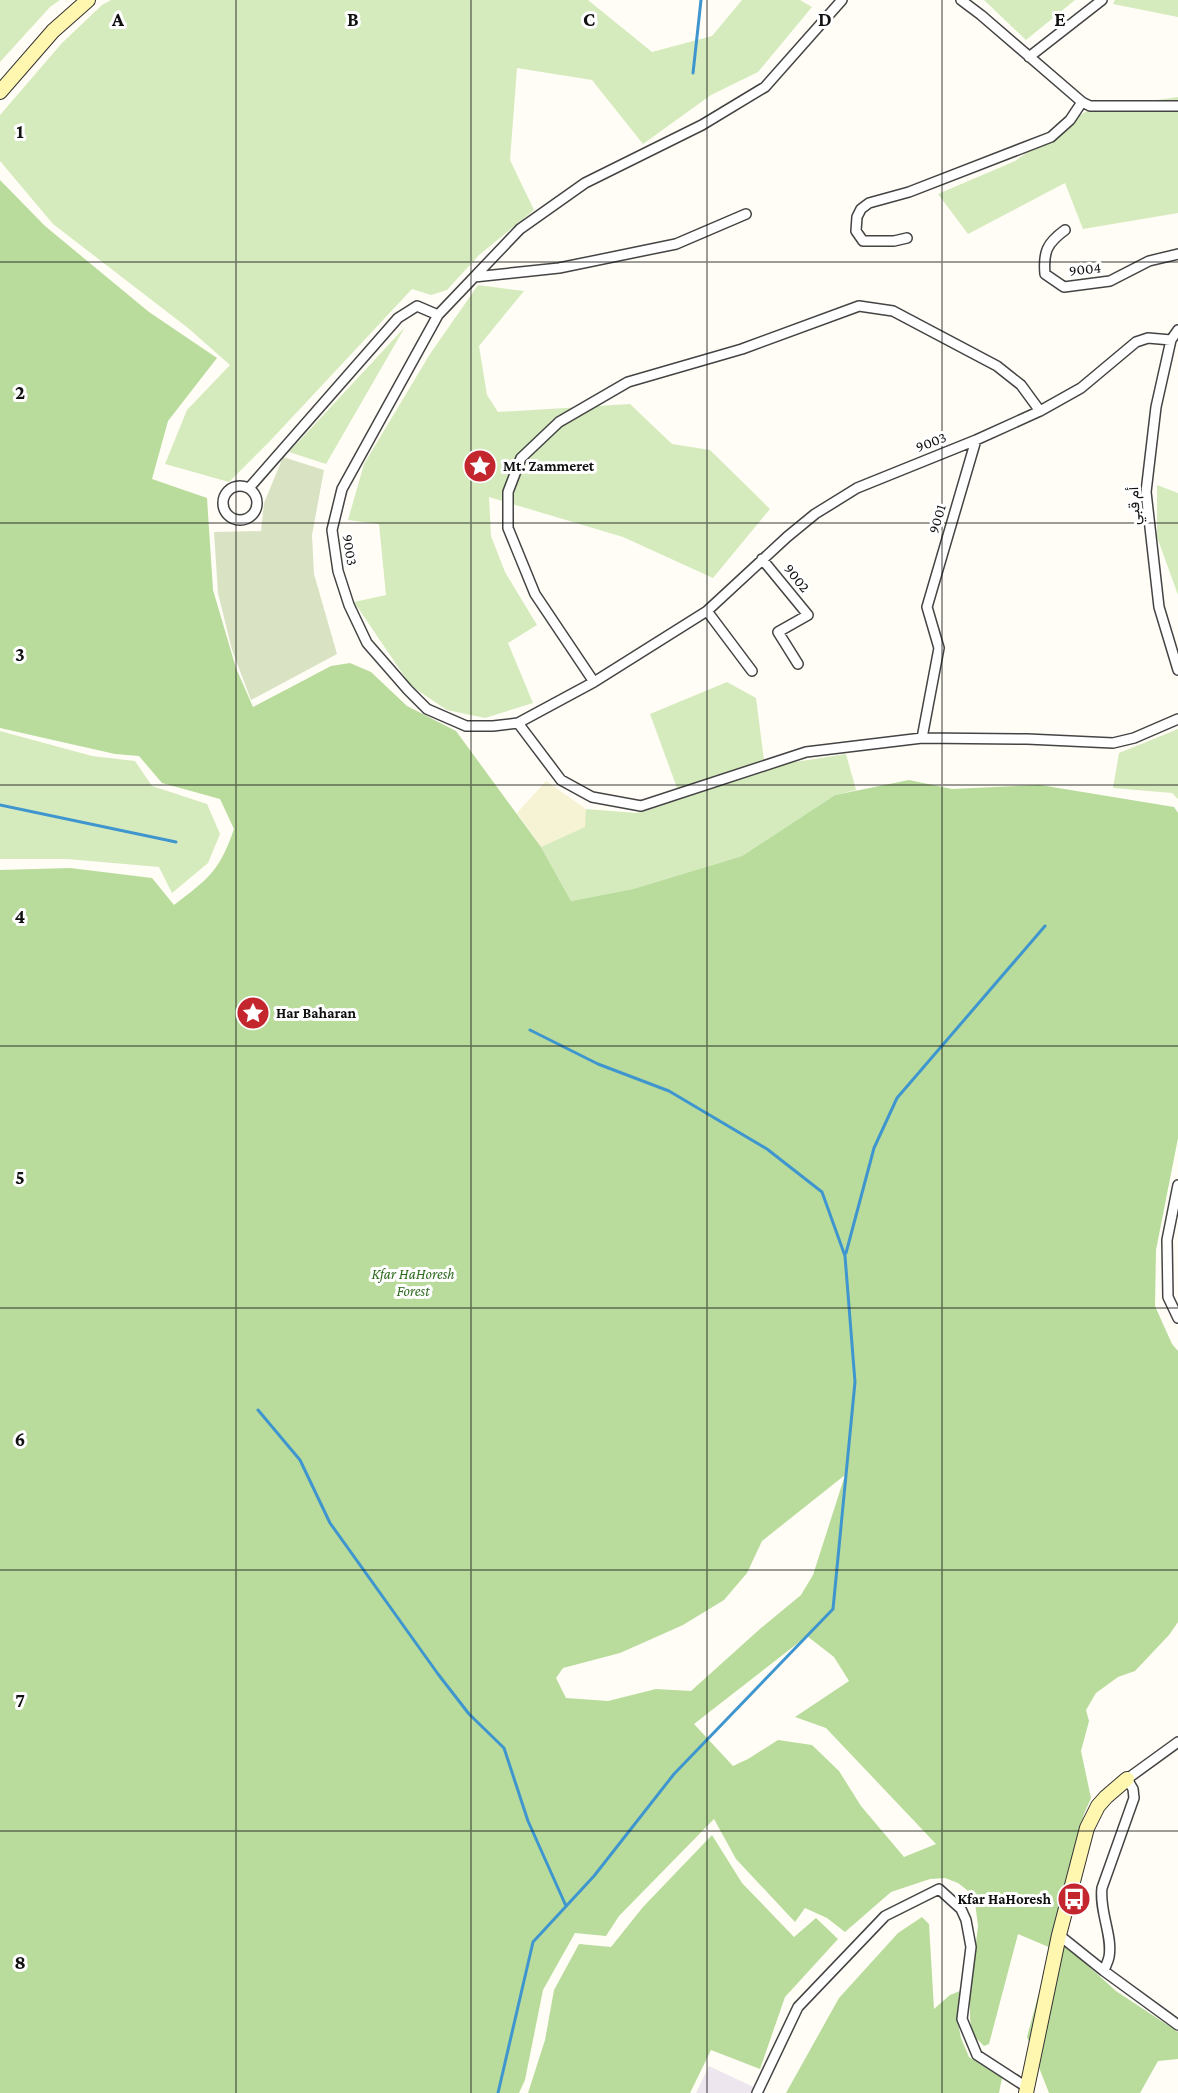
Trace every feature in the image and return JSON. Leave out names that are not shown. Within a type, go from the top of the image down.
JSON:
[{"type":"main road","points":[[0,92],[53,31],[88,0]]},
{"type":"main road","points":[[1027,2090],[1059,1935],[1084,1839],[1092,1817],[1106,1797],[1127,1779]]},
{"type":"street","name":"9003","points":[[842,0],[765,87],[702,125],[585,183],[520,229],[438,315],[342,489],[332,530],[338,571],[349,605],[367,643],[408,690],[427,709],[466,726],[518,723],[594,682],[707,611],[762,559],[815,514],[857,488],[976,440],[1040,411],[1081,388],[1136,342],[1148,338],[1171,340]]},
{"type":"street","points":[[961,0],[1082,102],[1090,106],[1178,106]]},
{"type":"street","points":[[1029,57],[1102,0]]},
{"type":"street","points":[[907,238],[894,241],[863,241],[856,231],[856,217],[869,203],[909,192],[1051,137],[1070,120],[1082,102]]},
{"type":"street","points":[[474,277],[559,268],[676,244],[746,214]]},
{"type":"street","name":"9004","points":[[1065,230],[1052,240],[1043,258],[1045,274],[1064,287],[1110,281],[1149,261],[1178,254]]},
{"type":"street","points":[[249,488],[398,318],[417,306],[438,315]]},
{"type":"street","points":[[594,682],[535,594],[508,528],[508,492],[521,458],[559,423],[628,382],[742,349],[859,306],[893,311],[997,366],[1021,385],[1040,411]]},
{"type":"street","points":[[1171,340],[1178,330]]},
{"type":"street","name":"أم قبي","points":[[1171,340],[1156,407],[1146,492],[1159,607],[1178,670]]},
{"type":"street","name":"9001","points":[[922,738],[939,648],[927,608],[976,440]]},
{"type":"street","name":"9002","points":[[762,559],[808,615],[778,632],[798,664]]},
{"type":"street","points":[[707,611],[752,670]]},
{"type":"street","points":[[518,723],[561,780],[592,797],[641,806],[806,752],[922,738],[1113,742],[1134,738],[1178,719]]},
{"type":"street","points":[[1178,1185],[1167,1240],[1168,1297],[1178,1318]]},
{"type":"street","points":[[1104,1971],[1109,1957],[1109,1948],[1101,1904],[1102,1888],[1134,1798],[1133,1790],[1127,1779],[1178,1742]]},
{"type":"street","points":[[757,2093],[798,2007],[885,1916],[939,1889],[961,1909],[966,1920],[971,1947],[962,2019],[977,2055],[1027,2090]]},
{"type":"street","points":[[1059,1935],[1178,2025]]},
{"type":"shaded area","points":[[546,781],[586,809],[586,827],[541,847],[517,813]]},
{"type":"shaded area","points":[[709,2066],[766,2093],[696,2093]]},
{"type":"green space","points":[[0,0],[60,0],[50,7],[0,62]]},
{"type":"green space","points":[[111,0],[588,0],[652,52],[712,36],[742,0],[800,0],[812,7],[758,72],[711,95],[643,144],[592,80],[517,68],[510,160],[534,210],[479,255],[447,290],[431,295],[412,289],[229,482],[165,464],[187,410],[230,365],[188,328],[53,224],[0,161],[0,115],[62,43],[102,5]]},
{"type":"green space","points":[[984,0],[1075,0],[1026,40]]},
{"type":"green space","points":[[1115,0],[1178,0],[1178,17],[1113,4]]},
{"type":"green space","points":[[1178,97],[1178,213],[1083,229],[1065,183],[968,234],[938,194],[1015,161],[1088,110]]},
{"type":"green space","name":"Kfar HaHoresh Forest","points":[[0,180],[45,226],[149,312],[217,358],[168,421],[152,479],[207,498],[213,590],[236,668],[253,707],[331,666],[350,663],[371,672],[407,706],[456,731],[541,847],[571,901],[633,889],[742,856],[835,795],[909,780],[952,789],[1040,785],[1174,807],[1178,813],[1178,1138],[1156,1250],[1155,1306],[1172,1344],[1178,1351],[1178,1622],[1169,1635],[1135,1671],[1118,1677],[1096,1693],[1086,1710],[1089,1721],[1081,1751],[1091,1798],[1084,1814],[1053,1934],[1116,1991],[1178,2032],[1178,2059],[1158,2061],[1140,2093],[1049,2093],[1027,2037],[1051,1948],[1018,1934],[989,2044],[984,2046],[972,2034],[970,1993],[978,1926],[975,1902],[967,1890],[958,1883],[945,1878],[930,1879],[891,1892],[845,1932],[827,1918],[805,1908],[795,1922],[736,1859],[714,1819],[619,1916],[606,1936],[575,1933],[543,1990],[525,2080],[519,2093],[0,2093],[0,870],[70,868],[152,878],[174,905],[212,873],[229,844],[234,829],[220,799],[162,783],[139,756],[115,754],[0,728]],"holes":[[[845,1475],[813,1575],[801,1595],[691,1691],[656,1689],[608,1701],[566,1698],[556,1678],[563,1668],[620,1653],[683,1625],[724,1600],[747,1573],[762,1541]],[[807,1636],[834,1657],[849,1681],[795,1717],[826,1728],[936,1844],[904,1857],[861,1806],[839,1771],[812,1745],[778,1740],[733,1766],[694,1724]]]},
{"type":"green space","points":[[478,285],[524,291],[479,346],[487,395],[498,412],[630,404],[672,444],[710,450],[770,509],[713,578],[623,537],[489,497],[491,536],[505,572],[537,625],[508,643],[533,703],[485,718],[447,710],[411,686],[354,602],[386,595],[379,524],[348,520],[364,464],[430,354]]},
{"type":"green space","points":[[405,327],[326,464],[289,452]]},
{"type":"green space","points":[[283,457],[324,470],[312,535],[314,574],[337,654],[251,700],[232,650],[218,593],[214,532],[261,531],[264,503]]},
{"type":"green space","points":[[1157,485],[1178,493],[1178,595],[1157,537]]},
{"type":"green space","points":[[727,682],[756,698],[765,768],[846,754],[856,790],[835,795],[742,856],[633,889],[571,901],[541,847],[585,827],[586,809],[637,813],[680,796],[650,714]]},
{"type":"green space","points":[[1178,729],[1178,799],[1172,793],[1113,788],[1119,753]]},
{"type":"green space","points":[[0,731],[92,756],[135,761],[152,786],[207,804],[220,834],[208,863],[172,893],[159,867],[67,859],[0,859]]},
{"type":"green space","points":[[712,1835],[742,1883],[794,1937],[816,1918],[838,1939],[785,1997],[760,2069],[711,2050],[690,2093],[528,2093],[545,2040],[554,1990],[579,1944],[611,1947],[643,1907]]},
{"type":"green space","points":[[922,1917],[929,1924],[934,2009],[950,1995],[960,1991],[958,2023],[961,2038],[969,2057],[1002,2078],[999,2093],[786,2093],[839,1998],[898,1933]]},
{"type":"waterway","points":[[693,73],[701,0]]},
{"type":"waterway","points":[[0,805],[176,842]]},
{"type":"waterway","points":[[846,1253],[874,1148],[897,1098],[1045,926]]},
{"type":"waterway","points":[[498,2093],[533,1942],[594,1876],[674,1774],[833,1609],[855,1382],[845,1256],[822,1192],[767,1149],[669,1091],[598,1064],[530,1030]]},
{"type":"waterway","points":[[258,1410],[300,1460],[330,1523],[438,1674],[469,1714],[504,1748],[528,1821],[566,1906]]},
{"type":"place","name":"Mt. Zammeret","points":[[480,466]]},
{"type":"place","name":"Har Baharan","points":[[253,1013]]},
{"type":"place","name":"Kfar HaHoresh","points":[[1074,1899]]}]
